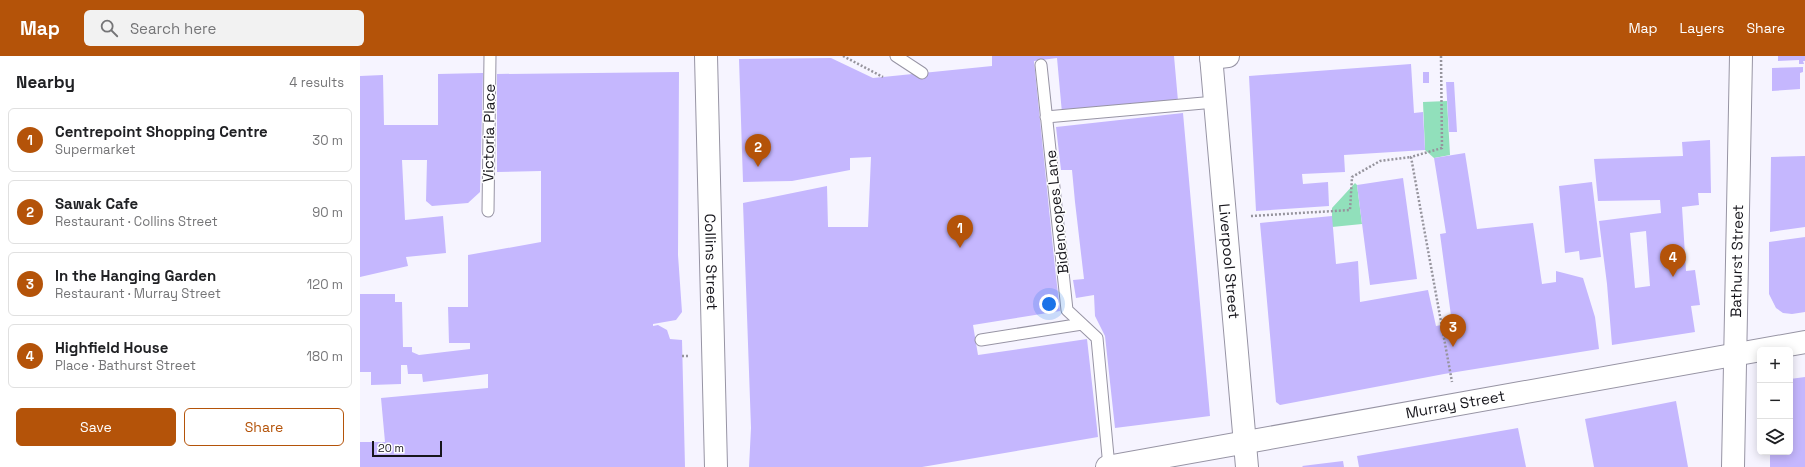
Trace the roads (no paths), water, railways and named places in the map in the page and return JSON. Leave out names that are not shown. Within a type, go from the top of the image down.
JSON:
[{"type":"main road","name":"Collins Street","points":[[706,56],[716,467]]},
{"type":"main road","name":"Bathurst Street","points":[[1733,467],[1741,56]]},
{"type":"main road","name":"Liverpool Street","points":[[1216,57],[1215,102],[1247,467]]},
{"type":"main road","name":"Murray Street","points":[[1108,467],[1805,342]]},
{"type":"lane","name":"Victoria Place","points":[[488,211],[490,56]]},
{"type":"lane","points":[[896,56],[922,73]]},
{"type":"lane","name":"Bidencopes Lane","points":[[1041,65],[1067,310],[1097,338],[1108,467]]},
{"type":"lane","points":[[1046,117],[1215,102]]},
{"type":"lane","points":[[981,340],[1082,324]]},
{"type":"place","name":"Sawak Cafe","points":[[758,167]]},
{"type":"place","name":"Centrepoint Shopping Centre","points":[[960,248]]},
{"type":"place","name":"Highfield House","points":[[1673,277]]},
{"type":"place","name":"In the Hanging Garden","points":[[1453,347]]}]
